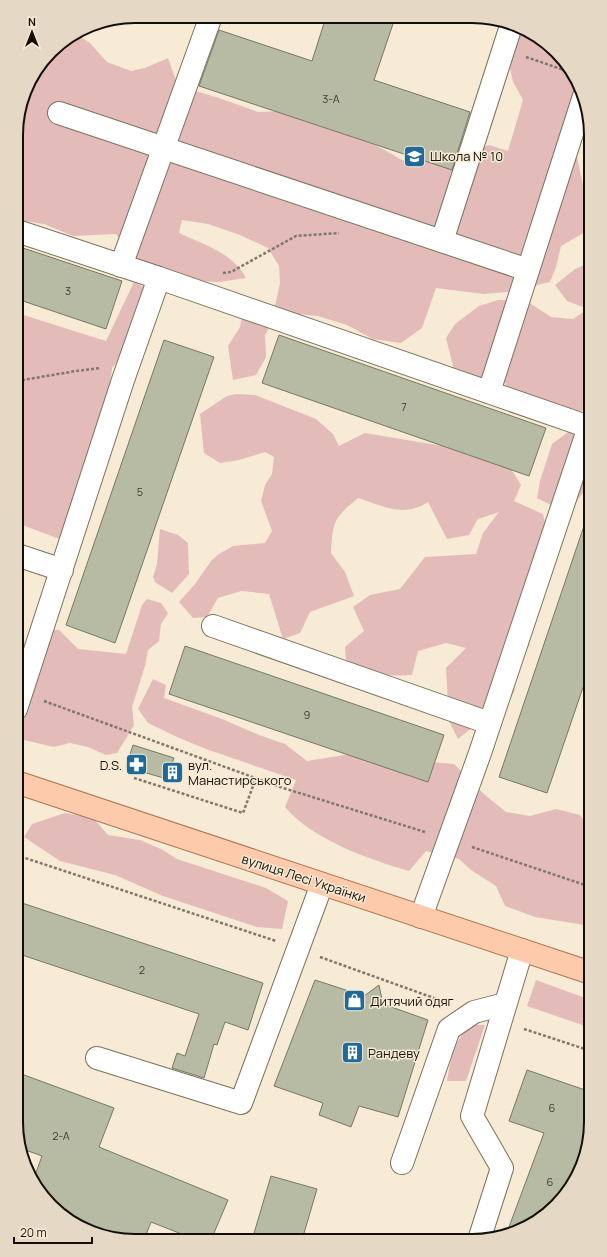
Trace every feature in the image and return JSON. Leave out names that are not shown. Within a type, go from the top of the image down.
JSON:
[{"type":"main road","name":"вулиця Лесі Українки","points":[[23,784],[584,971]]},
{"type":"lane","points":[[121,266],[208,23]]},
{"type":"lane","points":[[442,241],[510,30]]},
{"type":"lane","points":[[489,392],[580,107]]},
{"type":"lane","points":[[59,113],[528,270]]},
{"type":"lane","points":[[23,233],[159,278],[584,425]]},
{"type":"lane","points":[[23,689],[128,366],[159,278]]},
{"type":"lane","points":[[421,917],[584,445]]},
{"type":"lane","points":[[23,557],[62,570]]},
{"type":"lane","points":[[213,626],[489,723]]},
{"type":"lane","points":[[97,1058],[241,1103],[322,884]]},
{"type":"lane","points":[[481,1234],[502,1168],[472,1116],[522,950]]},
{"type":"lane","points":[[402,1163],[449,1029],[474,1012],[503,1013]]},
{"type":"path","points":[[503,50],[562,69]]},
{"type":"path","points":[[216,273],[231,272],[296,236],[342,233]]},
{"type":"path","points":[[23,380],[76,371],[128,366]]},
{"type":"path","points":[[23,702],[448,839],[584,885]]},
{"type":"path","points":[[134,778],[243,813],[256,778]]},
{"type":"path","points":[[23,857],[298,949],[474,1012]]},
{"type":"path","points":[[503,1013],[584,1048]]},
{"type":"shaded area","points":[[516,33],[534,42],[546,51],[565,73],[572,86],[582,113],[584,128],[584,134],[576,152],[584,188],[584,233],[561,246],[556,267],[550,282],[508,292],[483,294],[436,288],[422,328],[401,343],[373,339],[347,325],[318,316],[296,314],[275,306],[280,283],[279,266],[268,248],[240,235],[208,224],[182,220],[179,233],[217,250],[233,262],[246,278],[219,282],[195,281],[132,257],[116,234],[73,236],[44,224],[23,221],[23,128],[27,106],[38,79],[46,67],[61,51],[81,37],[90,43],[107,62],[131,71],[145,68],[168,58],[178,86],[219,98],[258,112],[314,110],[402,160],[447,160],[489,145],[508,151],[523,100],[513,82],[509,64]]},
{"type":"shaded area","points":[[584,265],[584,307],[567,301],[555,285],[575,269]]},
{"type":"shaded area","points":[[134,282],[149,290],[128,347],[112,368],[108,401],[62,540],[23,525],[23,315],[106,341]]},
{"type":"shaded area","points":[[246,300],[277,312],[265,335],[266,357],[256,375],[233,380],[228,346],[240,327]]},
{"type":"shaded area","points":[[498,300],[525,300],[551,317],[573,319],[584,312],[584,410],[576,414],[509,399],[504,378],[463,384],[453,366],[446,338],[455,324],[479,306]]},
{"type":"shaded area","points":[[237,394],[255,395],[316,419],[333,434],[339,446],[365,433],[478,452],[506,461],[521,485],[514,501],[543,514],[553,558],[533,624],[529,647],[501,659],[515,690],[503,714],[473,727],[458,739],[449,721],[446,668],[466,648],[446,643],[418,651],[412,675],[393,675],[378,673],[346,660],[345,647],[364,631],[353,607],[370,595],[400,589],[425,557],[476,554],[483,533],[499,512],[478,519],[469,535],[447,539],[428,502],[419,507],[402,510],[385,507],[358,498],[339,516],[336,521],[331,553],[345,572],[354,596],[310,612],[300,633],[283,639],[269,594],[241,591],[218,598],[207,617],[193,618],[179,602],[195,584],[211,561],[219,554],[233,546],[265,543],[272,531],[261,501],[265,485],[272,474],[274,457],[265,452],[239,460],[220,463],[204,453],[200,414],[227,396]]},
{"type":"shaded area","points":[[575,427],[584,428],[584,491],[573,506],[555,507],[537,498],[540,481],[552,444]]},
{"type":"shaded area","points":[[160,529],[178,535],[188,543],[189,574],[172,593],[155,582],[153,577],[157,564]]},
{"type":"shaded area","points":[[147,599],[161,603],[168,613],[161,624],[159,641],[148,650],[145,666],[132,707],[134,725],[117,753],[106,755],[88,747],[70,743],[54,747],[24,740],[23,647],[49,630],[59,630],[78,649],[126,654],[142,605]]},
{"type":"shaded area","points":[[153,679],[166,685],[164,698],[285,744],[307,761],[363,752],[408,760],[454,764],[485,795],[506,812],[530,816],[556,809],[580,815],[584,821],[584,925],[535,917],[505,906],[496,886],[471,870],[459,859],[426,851],[409,871],[376,861],[342,847],[310,829],[285,807],[296,780],[206,749],[177,737],[148,723],[138,709]]},
{"type":"shaded area","points":[[65,813],[93,818],[108,835],[140,840],[161,849],[177,859],[266,888],[288,901],[282,929],[257,927],[163,896],[115,875],[60,861],[24,837],[32,824]]},
{"type":"shaded area","points":[[536,980],[584,997],[584,1026],[527,1006]]},
{"type":"shaded area","points":[[475,1025],[485,1025],[466,1081],[447,1081],[452,1057],[458,1041],[468,1029]]},
{"type":"building","points":[[324,23],[393,23],[374,80],[470,112],[452,170],[199,86],[219,30],[312,61]]},
{"type":"building","points":[[23,248],[122,281],[106,329],[23,301]]},
{"type":"building","points":[[279,335],[546,428],[529,476],[262,383]]},
{"type":"building","points":[[164,340],[214,357],[115,643],[66,625]]},
{"type":"building","points":[[584,526],[584,685],[547,793],[499,777]]},
{"type":"building","points":[[185,646],[444,735],[428,782],[169,694]]},
{"type":"building","points":[[133,745],[174,758],[167,779],[126,767]]},
{"type":"building","points":[[23,903],[263,983],[248,1030],[225,1022],[217,1045],[214,1044],[204,1078],[172,1068],[177,1053],[185,1056],[199,1014],[23,955]]},
{"type":"building","name":"Рандеву","points":[[315,980],[364,996],[379,985],[383,1004],[428,1020],[398,1117],[359,1106],[351,1127],[319,1115],[323,1103],[274,1086]]},
{"type":"building","points":[[527,1070],[584,1090],[584,1129],[582,1144],[578,1158],[569,1178],[561,1190],[546,1206],[534,1215],[509,1228],[544,1133],[509,1121]]},
{"type":"building","points":[[23,1075],[114,1108],[99,1147],[228,1200],[214,1234],[182,1234],[151,1222],[146,1234],[121,1233],[106,1230],[92,1225],[73,1215],[51,1196],[36,1173],[42,1156],[27,1150],[25,1144],[23,1129]]},
{"type":"building","points":[[271,1176],[317,1189],[304,1234],[254,1234]]},
{"type":"place","name":"Школа № 10","points":[[414,156]]},
{"type":"place","name":"D.S.","points":[[137,765]]},
{"type":"place","name":"вул. Манастирського","points":[[172,772]]},
{"type":"place","name":"Дитячий одяг","points":[[354,1001]]},
{"type":"place","name":"Рандеву","points":[[352,1053]]}]
